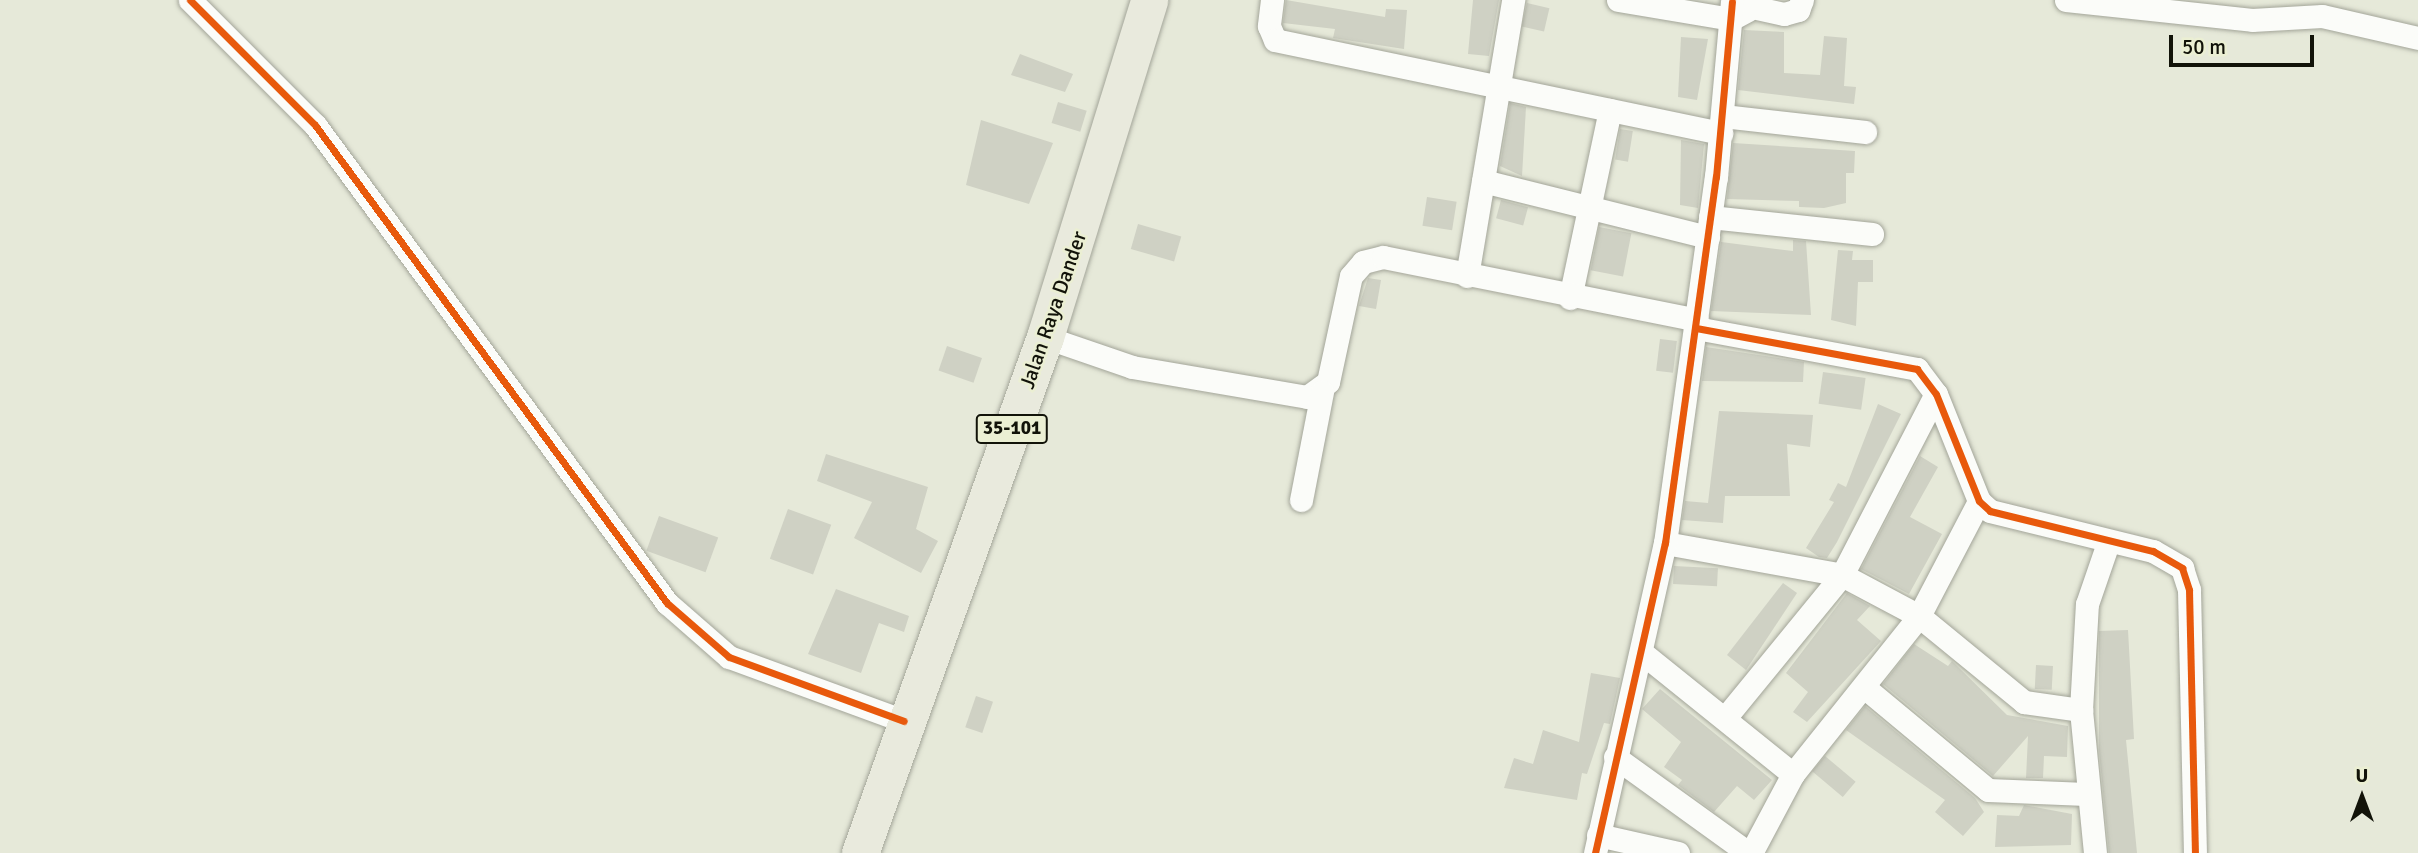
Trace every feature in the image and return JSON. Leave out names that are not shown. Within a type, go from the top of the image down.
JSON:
[{"type":"main road","name":"Jalan Raya Dander","points":[[860,853],[904,722],[1045,337],[1149,0]]},
{"type":"street","points":[[190,0],[315,125],[667,603],[729,657],[904,722]]},
{"type":"street","points":[[1272,0],[1269,26],[1275,40],[1498,82],[1610,110],[1722,125],[1865,132]]},
{"type":"street","points":[[1467,276],[1513,0]]},
{"type":"street","points":[[1618,0],[1784,14],[1798,10],[1802,0]]},
{"type":"street","points":[[2066,0],[2252,20],[2322,16],[2418,38]]},
{"type":"street","points":[[1678,853],[1597,844],[1665,543],[1697,324],[1722,125],[1733,8]]},
{"type":"street","points":[[1570,298],[1610,110]]},
{"type":"street","points":[[1483,181],[1589,208],[1709,227],[1872,234]]},
{"type":"street","points":[[1301,500],[1322,392],[1356,267],[1383,257],[1697,324],[1905,362],[1926,376],[1936,394],[1979,501],[2007,519],[2164,555],[2187,578],[2195,852]]},
{"type":"street","points":[[1045,337],[1150,371],[1295,396],[1322,392]]},
{"type":"street","points":[[1725,718],[1842,575],[1936,394]]},
{"type":"street","points":[[1615,757],[1749,853],[1793,774],[1919,616],[1979,501]]},
{"type":"street","points":[[1665,543],[1842,575],[1919,616],[2024,702],[2081,710]]},
{"type":"street","points":[[2095,853],[2086,794],[2081,710],[2087,604],[2108,543]]},
{"type":"street","points":[[1641,652],[1793,774]]},
{"type":"street","points":[[1864,687],[1988,790],[2086,794]]},
{"type":"building","points":[[1286,0],[1385,17],[1386,9],[1407,10],[1404,49],[1333,38],[1335,29],[1283,23]]},
{"type":"building","points":[[1473,0],[1499,0],[1489,56],[1468,54]]},
{"type":"building","points":[[1527,3],[1549,8],[1544,32],[1522,26]]},
{"type":"building","points":[[1744,30],[1784,32],[1784,73],[1820,75],[1824,36],[1847,38],[1844,86],[1856,87],[1854,104],[1738,90]]},
{"type":"building","points":[[1681,37],[1708,39],[1697,100],[1678,97]]},
{"type":"building","points":[[1020,54],[1073,74],[1065,92],[1011,75]]},
{"type":"building","points":[[1058,102],[1087,111],[1080,132],[1052,123]]},
{"type":"building","points":[[1510,103],[1526,107],[1522,176],[1500,166]]},
{"type":"building","points":[[981,120],[1053,143],[1029,204],[966,185]]},
{"type":"building","points":[[1620,129],[1633,131],[1628,162],[1615,160]]},
{"type":"building","points":[[1681,140],[1704,144],[1698,208],[1680,205]]},
{"type":"building","points":[[1733,143],[1855,151],[1854,173],[1846,173],[1846,203],[1824,208],[1799,207],[1799,201],[1727,199]]},
{"type":"building","points":[[1427,197],[1457,202],[1452,230],[1422,226]]},
{"type":"building","points":[[1501,200],[1528,207],[1523,226],[1496,218]]},
{"type":"building","points":[[1138,224],[1181,236],[1174,261],[1131,249]]},
{"type":"building","points":[[1599,227],[1631,233],[1623,276],[1591,270]]},
{"type":"building","points":[[1793,240],[1806,241],[1811,315],[1711,311],[1721,242],[1793,251]]},
{"type":"building","points":[[1838,250],[1853,251],[1852,260],[1873,260],[1873,282],[1858,282],[1856,326],[1831,320]]},
{"type":"building","points":[[1368,278],[1381,280],[1376,309],[1359,306]]},
{"type":"building","points":[[1660,339],[1677,341],[1673,373],[1656,371]]},
{"type":"building","points":[[947,346],[982,358],[974,383],[939,371]]},
{"type":"building","points":[[1706,347],[1804,362],[1803,382],[1702,381]]},
{"type":"building","points":[[1823,372],[1866,378],[1861,410],[1819,404]]},
{"type":"building","points":[[1878,404],[1901,414],[1837,542],[1827,558],[1819,557],[1806,548],[1834,502],[1829,500],[1838,483],[1846,487]]},
{"type":"building","points":[[1719,411],[1813,415],[1810,447],[1787,444],[1790,496],[1725,496],[1723,523],[1682,520],[1685,501],[1708,503]]},
{"type":"building","points":[[826,454],[928,487],[916,529],[938,541],[921,573],[854,538],[872,502],[817,481]]},
{"type":"building","points":[[1920,456],[1938,467],[1910,517],[1942,534],[1909,594],[1861,569]]},
{"type":"building","points":[[788,509],[831,525],[813,575],[770,559]]},
{"type":"building","points":[[659,516],[718,538],[706,572],[646,551]]},
{"type":"building","points":[[1674,566],[1718,568],[1717,586],[1673,584]]},
{"type":"building","points":[[1783,583],[1797,593],[1746,670],[1727,655]]},
{"type":"building","points":[[836,589],[909,616],[904,632],[879,623],[861,673],[808,654]]},
{"type":"building","points":[[1847,593],[1870,606],[1857,620],[1881,641],[1807,722],[1793,712],[1808,692],[1786,673]]},
{"type":"building","points":[[2128,630],[2134,739],[2126,740],[2137,853],[2109,853],[2099,750],[2099,631]]},
{"type":"building","points":[[1914,644],[1948,666],[1952,661],[2007,715],[2068,726],[2067,757],[2044,756],[2043,778],[2026,778],[2028,736],[1993,776],[1883,684]]},
{"type":"building","points":[[2036,665],[2053,666],[2052,690],[2035,689]]},
{"type":"building","points":[[1591,673],[1620,678],[1610,724],[1604,723],[1587,774],[1582,773],[1577,800],[1504,788],[1514,758],[1533,764],[1543,730],[1579,742]]},
{"type":"building","points":[[1660,689],[1772,780],[1754,800],[1737,786],[1714,812],[1678,785],[1682,780],[1664,767],[1681,742],[1642,709]]},
{"type":"building","points":[[976,696],[993,702],[982,733],[965,727]]},
{"type":"building","points":[[1865,706],[1975,798],[1984,812],[1963,836],[1935,812],[1945,800],[1846,730]]},
{"type":"building","points":[[1825,756],[1856,782],[1843,797],[1812,771]]},
{"type":"building","points":[[2024,805],[2072,814],[2071,845],[1995,847],[1997,815],[2019,816]]},
{"type":"cycle path","points":[[190,0],[315,125],[667,603],[729,657],[904,721]]},
{"type":"cycle path","points":[[1595,853],[1665,543],[1716,177],[1732,2]]},
{"type":"cycle path","points":[[1696,328],[1917,369],[1936,394],[1979,501],[1990,511],[2153,551],[2182,568],[2189,590],[2195,852]]}]
